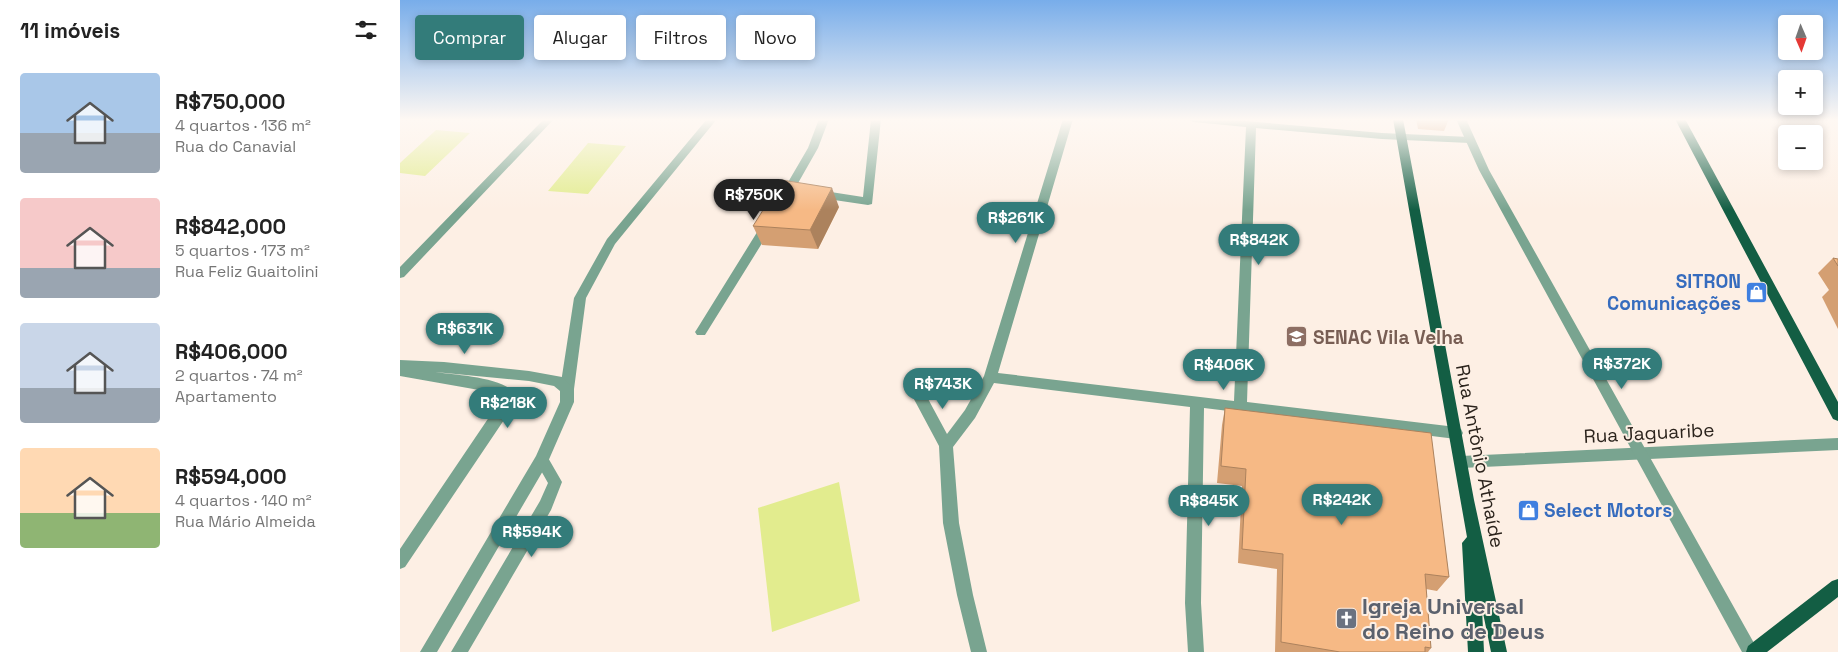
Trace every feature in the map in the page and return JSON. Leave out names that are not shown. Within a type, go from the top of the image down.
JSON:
[{"type":"main road","name":"Rua Antônio Athaíde","points":[[1403,149],[1467,500],[1499,652]]},
{"type":"main road","points":[[1696,149],[1838,415]]},
{"type":"main road","points":[[1467,500],[1476,652]]},
{"type":"main road","points":[[1752,652],[1838,587]]},
{"type":"street","points":[[400,274],[520,149]]},
{"type":"street","points":[[428,652],[542,460],[567,402],[567,389],[580,298],[611,242],[687,149]]},
{"type":"street","points":[[701,332],[776,211],[798,191],[813,149]]},
{"type":"street","points":[[798,191],[868,201],[873,149]]},
{"type":"street","points":[[946,446],[970,414],[990,377],[1059,149]]},
{"type":"street","points":[[1240,407],[1249,149]]},
{"type":"street","points":[[1474,149],[1484,170],[1752,652]]},
{"type":"street","points":[[400,365],[444,367],[528,376],[557,381],[567,389]]},
{"type":"street","points":[[400,371],[499,388],[510,396],[503,410],[400,562]]},
{"type":"street","points":[[990,377],[1456,433]]},
{"type":"street","points":[[915,388],[946,446],[951,523],[965,595],[979,652]]},
{"type":"street","points":[[1196,652],[1193,603],[1197,402]]},
{"type":"street","name":"Rua Jaguaribe","points":[[1461,462],[1838,444]]},
{"type":"street","points":[[459,652],[546,505],[555,482],[542,460]]},
{"type":"green space","points":[[415,149],[453,149],[425,176],[400,173],[400,163]]},
{"type":"green space","points":[[583,149],[623,149],[588,194],[548,191]]},
{"type":"green space","points":[[839,482],[860,601],[772,632],[758,508]]},
{"type":"building","points":[[782,180],[832,188],[810,230],[753,226]]},
{"type":"building","points":[[1833,258],[1838,259],[1838,266]]},
{"type":"building","points":[[1225,408],[1431,433],[1449,577],[1425,574],[1431,648],[1425,647],[1425,652],[1340,652],[1281,642],[1283,554],[1242,549],[1246,469],[1221,466]]},
{"type":"place","name":"SITRON Comunicações","points":[[1757,292]]},
{"type":"place","name":"SENAC Vila Velha","points":[[1297,337]]},
{"type":"place","name":"Select Motors","points":[[1528,510]]},
{"type":"place","name":"Igreja Universal do Reino de Deus","points":[[1346,619]]}]
